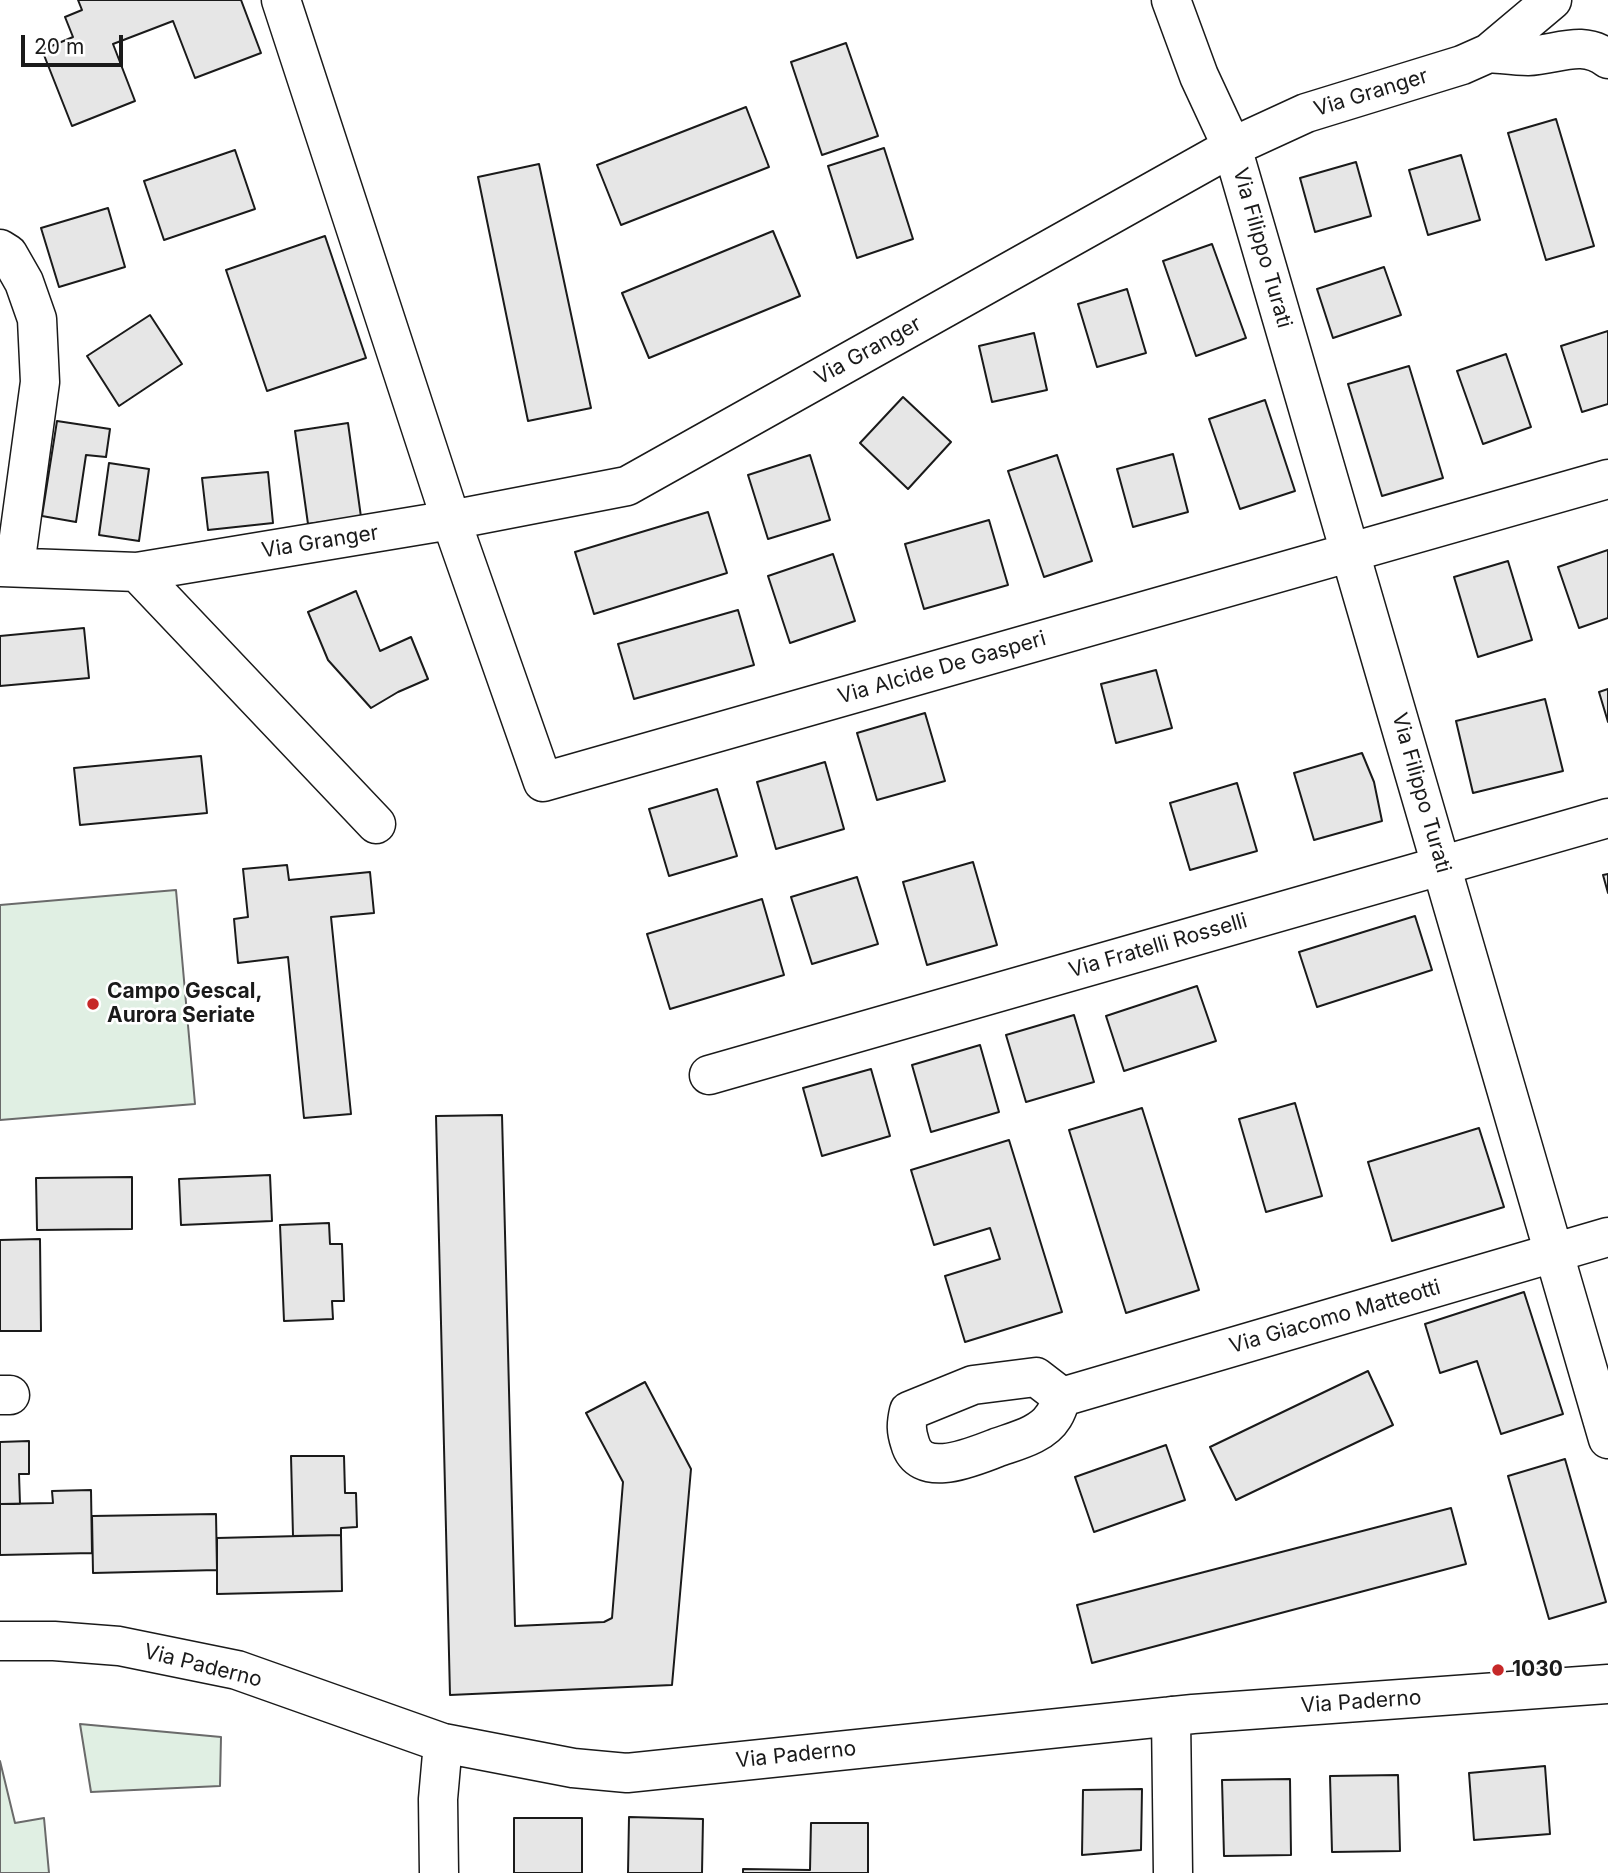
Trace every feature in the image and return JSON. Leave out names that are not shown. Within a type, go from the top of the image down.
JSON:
[{"type":"street","points":[[281,0],[451,520]]},
{"type":"street","name":"Via Filippo Turati","points":[[1171,0],[1199,76],[1232,147],[1608,1439]]},
{"type":"street","name":"Via Granger","points":[[7,567],[137,572],[451,520],[627,486],[1232,147],[1306,113],[1462,65],[1489,53],[1552,0]]},
{"type":"street","points":[[1489,53],[1528,56],[1583,48],[1604,56]]},
{"type":"street","points":[[0,249],[8,254],[24,282],[37,319],[40,382],[7,567]]},
{"type":"street","name":"Via Alcide De Gasperi","points":[[451,520],[543,782],[1608,479]]},
{"type":"street","points":[[137,572],[376,824]]},
{"type":"street","name":"Via Fratelli Rosselli","points":[[709,1075],[1608,818]]},
{"type":"street","name":"Via Giacomo Matteotti","points":[[1062,1397],[1608,1237]]},
{"type":"street","name":"Via Paderno","points":[[0,1641],[54,1641],[119,1646],[237,1670],[443,1743],[573,1768],[627,1773],[1171,1716],[1608,1684]]},
{"type":"street","points":[[1171,1716],[1173,1873]]},
{"type":"street","points":[[439,1873],[438,1799],[443,1743]]},
{"type":"green space","name":"Campo Gescal, Aurora Seriate","points":[[176,890],[195,1104],[0,1120],[0,905]]},
{"type":"green space","points":[[80,1724],[221,1737],[220,1786],[91,1792]]},
{"type":"green space","points":[[0,1761],[15,1823],[44,1818],[49,1873],[0,1873]]},
{"type":"building","points":[[78,0],[241,0],[261,53],[195,78],[173,21],[113,44],[135,101],[72,126],[42,50],[73,37],[65,17],[82,10]]},
{"type":"building","points":[[846,43],[878,136],[822,155],[791,62]]},
{"type":"building","points":[[746,107],[769,167],[621,225],[597,165]]},
{"type":"building","points":[[1556,119],[1594,246],[1546,260],[1508,133]]},
{"type":"building","points":[[884,148],[913,239],[857,258],[828,166]]},
{"type":"building","points":[[235,150],[255,209],[164,240],[144,181]]},
{"type":"building","points":[[1461,155],[1480,220],[1428,235],[1409,170]]},
{"type":"building","points":[[1356,162],[1371,216],[1315,232],[1300,178]]},
{"type":"building","points":[[539,164],[591,408],[528,421],[478,177]]},
{"type":"building","points":[[108,208],[125,267],[59,287],[41,228]]},
{"type":"building","points":[[773,231],[800,296],[649,358],[622,293]]},
{"type":"building","points":[[325,236],[366,358],[267,391],[226,270]]},
{"type":"building","points":[[1212,244],[1246,338],[1196,356],[1163,261]]},
{"type":"building","points":[[1384,267],[1401,315],[1333,338],[1317,289]]},
{"type":"building","points":[[1127,289],[1146,353],[1097,367],[1078,304]]},
{"type":"building","points":[[150,315],[182,364],[119,406],[87,356]]},
{"type":"building","points":[[1608,331],[1608,404],[1582,412],[1561,346]]},
{"type":"building","points":[[1034,333],[1047,390],[992,402],[979,346]]},
{"type":"building","points":[[1506,354],[1531,427],[1483,444],[1457,371]]},
{"type":"building","points":[[1409,366],[1443,478],[1382,496],[1348,384]]},
{"type":"building","points":[[903,397],[951,442],[908,489],[860,443]]},
{"type":"building","points":[[1265,400],[1295,491],[1240,509],[1209,419]]},
{"type":"building","points":[[57,421],[110,429],[106,457],[86,455],[76,522],[42,516]]},
{"type":"building","points":[[348,423],[361,517],[308,524],[295,431]]},
{"type":"building","points":[[1173,454],[1188,512],[1133,527],[1117,469]]},
{"type":"building","points":[[810,455],[830,520],[768,539],[748,475]]},
{"type":"building","points":[[1057,455],[1092,561],[1044,577],[1008,471]]},
{"type":"building","points":[[109,463],[149,469],[139,541],[99,535]]},
{"type":"building","points":[[268,472],[273,523],[208,530],[202,478]]},
{"type":"building","points":[[708,512],[727,573],[594,614],[575,552]]},
{"type":"building","points":[[989,520],[1008,585],[924,609],[905,544]]},
{"type":"building","points":[[1608,550],[1608,618],[1579,628],[1558,567]]},
{"type":"building","points":[[833,554],[855,621],[790,643],[768,576]]},
{"type":"building","points":[[1508,561],[1532,640],[1478,657],[1454,577]]},
{"type":"building","points":[[356,591],[380,651],[411,637],[428,679],[371,708],[328,660],[308,612]]},
{"type":"building","points":[[738,610],[754,665],[634,699],[618,644]]},
{"type":"building","points":[[84,628],[89,678],[0,686],[0,636]]},
{"type":"building","points":[[1156,670],[1172,728],[1116,743],[1101,684]]},
{"type":"building","points":[[1608,689],[1608,722],[1599,692]]},
{"type":"building","points":[[1545,699],[1563,771],[1473,793],[1456,721]]},
{"type":"building","points":[[925,713],[945,781],[877,800],[857,733]]},
{"type":"building","points":[[1362,753],[1374,782],[1382,821],[1314,840],[1294,773]]},
{"type":"building","points":[[201,756],[207,813],[80,825],[74,768]]},
{"type":"building","points":[[825,762],[844,829],[776,849],[757,782]]},
{"type":"building","points":[[1237,783],[1257,851],[1190,870],[1170,803]]},
{"type":"building","points":[[717,789],[737,856],[669,876],[649,809]]},
{"type":"building","points":[[973,862],[997,945],[927,965],[903,882]]},
{"type":"building","points":[[287,865],[289,880],[370,872],[374,913],[331,917],[351,1114],[304,1118],[288,957],[238,963],[234,919],[248,917],[243,869]]},
{"type":"building","points":[[1608,874],[1608,893],[1603,875]]},
{"type":"building","points":[[857,877],[878,944],[812,964],[791,897]]},
{"type":"building","points":[[762,899],[784,975],[670,1009],[647,934]]},
{"type":"building","points":[[1415,916],[1432,970],[1317,1007],[1299,952]]},
{"type":"building","points":[[1197,986],[1216,1041],[1124,1071],[1106,1016]]},
{"type":"building","points":[[1074,1015],[1094,1082],[1026,1102],[1006,1035]]},
{"type":"building","points":[[980,1045],[999,1112],[931,1132],[912,1065]]},
{"type":"building","points":[[871,1069],[890,1136],[822,1156],[803,1088]]},
{"type":"building","points":[[1295,1103],[1322,1196],[1266,1212],[1239,1119]]},
{"type":"building","points":[[1142,1108],[1199,1290],[1126,1313],[1069,1130]]},
{"type":"building","points":[[502,1115],[515,1626],[604,1622],[612,1618],[623,1482],[586,1413],[645,1382],[691,1469],[672,1685],[450,1695],[436,1116]]},
{"type":"building","points":[[1479,1128],[1504,1207],[1392,1241],[1368,1162]]},
{"type":"building","points":[[1009,1140],[1062,1312],[965,1342],[945,1276],[1000,1259],[990,1228],[934,1245],[911,1170]]},
{"type":"building","points":[[270,1175],[272,1221],[181,1225],[179,1179]]},
{"type":"building","points":[[132,1177],[132,1229],[37,1230],[36,1178]]},
{"type":"building","points":[[329,1223],[330,1244],[342,1244],[344,1301],[332,1301],[333,1319],[284,1321],[280,1225]]},
{"type":"building","points":[[40,1239],[41,1331],[0,1331],[0,1240]]},
{"type":"building","points":[[1524,1292],[1563,1414],[1501,1434],[1477,1361],[1440,1373],[1425,1324]]},
{"type":"building","points":[[1368,1371],[1393,1425],[1236,1500],[1210,1447]]},
{"type":"building","points":[[29,1441],[29,1474],[19,1474],[20,1504],[0,1504],[0,1442]]},
{"type":"building","points":[[1166,1445],[1185,1500],[1094,1532],[1075,1477]]},
{"type":"building","points":[[291,1456],[344,1456],[345,1493],[356,1493],[357,1527],[341,1528],[341,1535],[293,1536]]},
{"type":"building","points":[[1565,1459],[1606,1602],[1549,1619],[1508,1476]]},
{"type":"building","points":[[91,1490],[92,1553],[0,1555],[0,1504],[53,1503],[52,1491]]},
{"type":"building","points":[[1451,1508],[1466,1564],[1092,1663],[1077,1605]]},
{"type":"building","points":[[216,1514],[217,1570],[93,1573],[92,1516]]},
{"type":"building","points":[[341,1535],[342,1591],[217,1594],[217,1538]]},
{"type":"building","points":[[1545,1766],[1550,1834],[1474,1840],[1469,1773]]},
{"type":"building","points":[[1398,1775],[1400,1851],[1332,1852],[1330,1776]]},
{"type":"building","points":[[1290,1779],[1291,1855],[1224,1856],[1222,1780]]},
{"type":"building","points":[[1142,1789],[1141,1850],[1082,1855],[1083,1790]]},
{"type":"building","points":[[629,1817],[703,1819],[702,1873],[628,1873]]},
{"type":"building","points":[[514,1818],[582,1818],[582,1873],[514,1873]]},
{"type":"building","points":[[811,1823],[868,1823],[868,1873],[743,1873],[743,1869],[810,1870]]},
{"type":"place","name":"Campo Gescal, Aurora Seriate","points":[[93,1004]]},
{"type":"place","name":"1030","points":[[1498,1670]]}]
